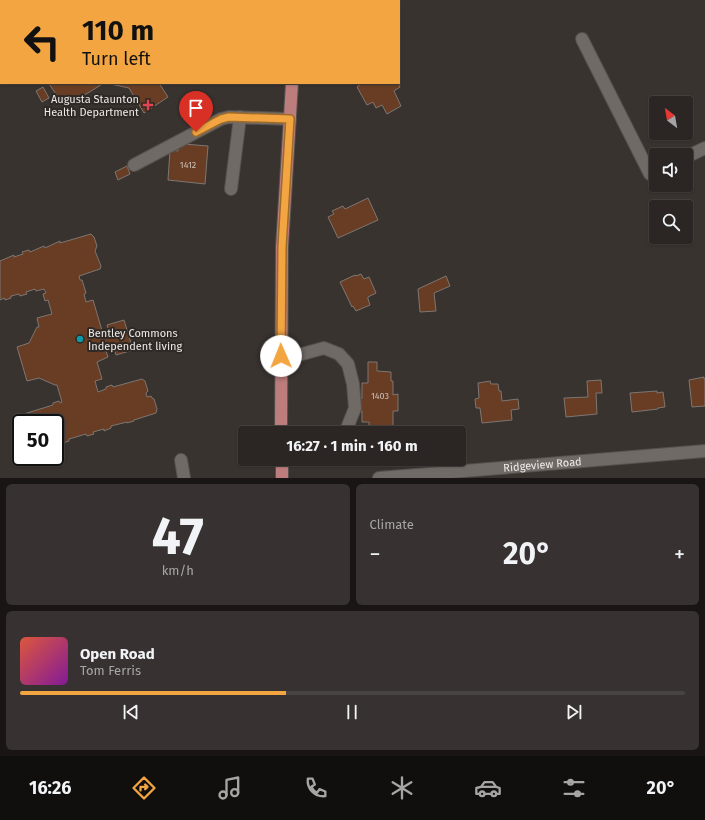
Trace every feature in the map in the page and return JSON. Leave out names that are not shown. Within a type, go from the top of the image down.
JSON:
[{"type":"main road","points":[[281,426],[282,247],[292,84]]},
{"type":"main road","points":[[282,466],[282,478]]},
{"type":"street","points":[[582,39],[649,172]]},
{"type":"street","points":[[232,189],[240,117]]},
{"type":"street","points":[[134,165],[221,119],[240,117],[290,119]]},
{"type":"street","points":[[693,154],[705,148]]},
{"type":"street","points":[[281,356],[302,354],[324,348],[339,354],[348,364],[354,384],[355,408],[348,426]]},
{"type":"street","name":"Ridgeview Road","points":[[379,478],[705,451]]},
{"type":"street","points":[[182,460],[184,478]]},
{"type":"building","name":"Augusta Staunton Health Department","points":[[49,84],[102,84],[65,107]]},
{"type":"building","name":"Augusta Staunton Health Department","points":[[111,84],[160,84],[168,97],[144,113],[129,88]]},
{"type":"building","points":[[361,84],[398,84],[400,87],[394,91],[401,106],[387,114],[382,105],[376,108],[373,102],[367,105],[357,87]]},
{"type":"building","points":[[43,87],[49,98],[42,102],[36,91]]},
{"type":"building","points":[[184,144],[208,146],[205,184],[168,180],[170,150],[178,151],[178,145],[184,146]]},
{"type":"building","points":[[127,166],[130,174],[118,180],[115,172]]},
{"type":"building","points":[[368,198],[378,220],[338,238],[328,217],[334,214],[332,211],[343,206],[345,209]]},
{"type":"building","name":"Bentley Commons Independent living","points":[[91,234],[94,237],[97,246],[95,251],[101,266],[100,269],[79,276],[80,280],[82,280],[86,293],[84,294],[86,302],[93,300],[103,334],[109,332],[107,325],[124,320],[133,350],[116,355],[114,348],[106,351],[108,357],[97,362],[102,379],[95,381],[98,392],[112,385],[113,387],[142,379],[145,381],[148,391],[146,393],[147,397],[151,396],[154,399],[157,409],[156,413],[134,421],[111,426],[111,428],[104,431],[104,429],[93,432],[94,434],[87,436],[86,434],[69,439],[69,441],[64,443],[64,414],[24,414],[53,405],[53,403],[59,401],[60,403],[62,402],[57,385],[39,378],[27,381],[17,347],[29,343],[37,327],[39,327],[37,318],[52,314],[48,300],[45,301],[43,294],[46,293],[44,289],[36,291],[35,289],[26,292],[27,294],[20,296],[19,294],[11,296],[11,298],[5,300],[4,298],[0,300],[0,261],[14,255],[14,257],[23,254],[22,252],[29,250],[30,252],[44,246],[45,248],[60,241],[60,243]]},
{"type":"building","points":[[361,274],[364,279],[369,277],[376,293],[368,297],[370,305],[356,311],[353,306],[352,307],[340,282],[355,275]]},
{"type":"building","points":[[446,276],[450,286],[434,293],[436,311],[420,312],[418,289]]},
{"type":"building","points":[[368,362],[377,362],[377,371],[391,372],[391,381],[393,381],[393,395],[398,394],[398,411],[393,411],[393,426],[369,426],[369,422],[362,422],[362,411],[357,411],[358,398],[362,398],[362,383],[368,383]]},
{"type":"building","points":[[704,377],[705,406],[692,407],[689,380]]},
{"type":"building","points":[[601,380],[602,393],[596,393],[597,414],[566,417],[564,398],[588,397],[587,381]]},
{"type":"building","points":[[490,381],[491,384],[498,384],[499,391],[501,391],[502,401],[518,399],[519,409],[511,410],[512,420],[482,423],[480,408],[476,408],[475,399],[479,398],[478,383]]},
{"type":"building","points":[[657,391],[657,393],[663,392],[665,407],[632,412],[630,393]]},
{"type":"place","name":"Augusta Staunton Health Department","points":[[148,105]]},
{"type":"place","name":"Bentley Commons Independent living","points":[[80,339]]},
{"type":"route","points":[[196,132],[221,119],[229,117],[290,119],[282,247],[281,356]]}]
